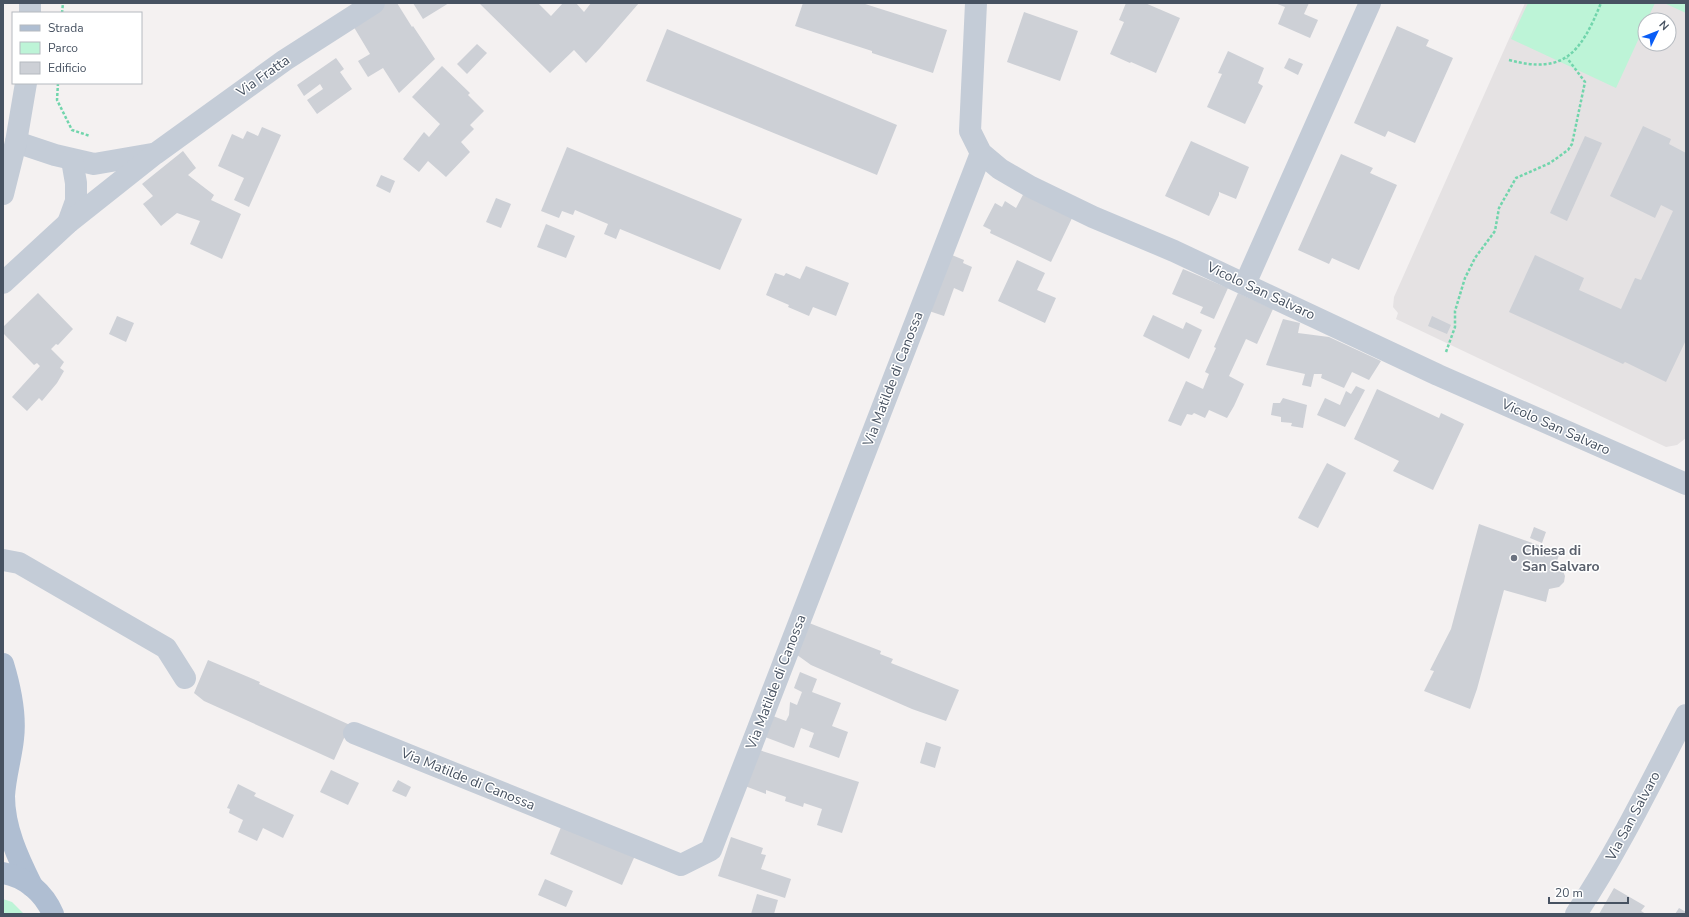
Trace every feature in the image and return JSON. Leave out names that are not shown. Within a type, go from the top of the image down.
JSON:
[{"type":"main road","points":[[3,664],[11,692],[14,737],[4,797],[8,827],[18,856],[32,886],[53,911]]},
{"type":"main road","points":[[3,873],[20,879],[32,886]]},
{"type":"street","name":"Via Fratta","points":[[3,283],[68,223],[155,154],[285,60],[374,3]]},
{"type":"street","name":"Vicolo San Salvaro","points":[[976,3],[970,131],[981,153],[1000,169],[1031,187],[1093,217],[1174,251],[1438,375],[1686,484]]},
{"type":"street","points":[[1245,284],[1370,3]]},
{"type":"street","points":[[3,194],[16,142],[26,84]]},
{"type":"street","name":"Via Fratta","points":[[16,142],[72,160],[94,164],[155,154]]},
{"type":"street","name":"Via Matilde di Canossa","points":[[354,732],[681,865],[711,850],[981,153]]},
{"type":"street","name":"Via Fratta","points":[[68,223],[76,201],[76,183],[72,160]]},
{"type":"street","points":[[3,560],[19,563],[166,648],[185,678]]},
{"type":"street","name":"Via San Salvaro","points":[[1576,914],[1589,895],[1626,830],[1686,715]]},
{"type":"path","points":[[1509,60],[1528,65],[1547,65],[1567,58],[1583,40],[1601,3]]},
{"type":"path","points":[[1438,375],[1455,327],[1455,311],[1465,278],[1475,258],[1496,231],[1499,208],[1516,178],[1550,163],[1568,150],[1572,144],[1585,82],[1567,58]]},
{"type":"path","points":[[58,84],[57,100],[72,130],[92,136]]},
{"type":"shaded area","points":[[1525,3],[1686,3],[1686,438],[1677,445],[1666,447],[1396,319],[1398,313],[1393,307],[1394,297]]},
{"type":"green space","points":[[1528,3],[1655,3],[1651,12],[1637,12],[1637,42],[1616,88],[1511,39]]},
{"type":"green space","points":[[1664,3],[1686,3],[1686,13]]},
{"type":"green space","points":[[3,899],[12,902],[24,914],[3,914]]},
{"type":"building","points":[[386,3],[397,3],[435,59],[399,93],[383,68],[368,77],[358,61],[370,54],[352,24]]},
{"type":"building","points":[[413,3],[449,3],[423,19]]},
{"type":"building","points":[[479,3],[538,3],[551,16],[563,3],[576,3],[584,12],[591,3],[639,3],[586,63],[574,50],[550,73]]},
{"type":"building","points":[[803,3],[862,3],[947,30],[933,73],[795,26]]},
{"type":"building","points":[[1126,3],[1145,3],[1180,18],[1156,73],[1110,54],[1124,22],[1119,20]]},
{"type":"building","points":[[1275,3],[1309,3],[1304,14],[1318,20],[1310,38],[1278,24],[1285,7]]},
{"type":"building","points":[[1024,12],[1078,31],[1060,81],[1007,62]]},
{"type":"building","points":[[1397,26],[1429,40],[1426,46],[1453,58],[1415,143],[1388,131],[1385,137],[1354,123]]},
{"type":"building","points":[[667,29],[897,125],[877,175],[646,81]]},
{"type":"building","points":[[477,44],[487,53],[467,74],[457,64]]},
{"type":"building","points":[[1228,51],[1264,68],[1258,83],[1263,86],[1245,124],[1207,107],[1222,74],[1218,73]]},
{"type":"building","points":[[336,58],[344,69],[340,72],[352,89],[317,114],[307,100],[323,89],[320,84],[304,96],[297,85]]},
{"type":"building","points":[[1289,58],[1303,64],[1298,75],[1284,68]]},
{"type":"building","points":[[442,66],[470,93],[468,95],[484,111],[470,125],[474,129],[461,142],[470,152],[446,177],[428,161],[419,172],[403,159],[424,132],[429,137],[440,124],[412,97]]},
{"type":"building","points":[[1643,126],[1671,139],[1669,144],[1686,153],[1686,340],[1666,382],[1625,362],[1623,364],[1509,312],[1535,255],[1584,278],[1579,290],[1621,309],[1635,278],[1641,280],[1673,211],[1661,205],[1655,218],[1610,196]]},
{"type":"building","points":[[262,127],[281,135],[249,207],[234,200],[244,178],[218,166],[232,134],[243,139],[247,131],[258,136]]},
{"type":"building","points":[[1585,136],[1602,143],[1567,221],[1550,213]]},
{"type":"building","points":[[1191,141],[1249,167],[1236,199],[1219,192],[1209,216],[1165,196]]},
{"type":"building","points":[[567,147],[742,219],[720,270],[620,229],[616,239],[604,234],[608,224],[575,210],[573,215],[562,211],[559,218],[541,211]]},
{"type":"building","points":[[183,151],[196,168],[188,175],[214,195],[211,200],[241,214],[222,259],[190,244],[200,221],[177,213],[161,226],[143,204],[153,196],[142,184]]},
{"type":"building","points":[[1341,154],[1373,168],[1370,173],[1397,185],[1359,270],[1332,258],[1329,264],[1298,250]]},
{"type":"building","points":[[381,175],[395,181],[390,193],[376,186]]},
{"type":"building","points":[[1025,191],[1073,216],[1051,262],[990,233],[991,230],[983,226],[995,203],[1002,207],[1005,201],[1016,208]]},
{"type":"building","points":[[496,198],[511,204],[501,228],[486,222]]},
{"type":"building","points":[[546,224],[575,236],[566,258],[537,247]]},
{"type":"building","points":[[947,253],[964,260],[963,263],[972,267],[963,292],[954,288],[944,316],[926,310]]},
{"type":"building","points":[[1017,260],[1045,273],[1037,290],[1056,298],[1045,323],[998,301]]},
{"type":"building","points":[[806,266],[849,283],[836,316],[813,307],[809,316],[766,295],[775,273],[784,276],[786,273],[800,279]]},
{"type":"building","points":[[1183,269],[1228,288],[1214,319],[1200,313],[1203,307],[1172,294]]},
{"type":"building","points":[[38,293],[73,329],[58,345],[56,344],[51,349],[64,362],[60,368],[64,371],[57,383],[42,401],[39,398],[27,411],[12,397],[40,366],[37,363],[34,365],[3,333],[3,327]]},
{"type":"building","points":[[1238,293],[1273,309],[1257,344],[1246,339],[1229,376],[1244,384],[1234,406],[1227,418],[1209,410],[1205,418],[1194,413],[1192,415],[1187,414],[1181,426],[1168,421],[1186,381],[1203,389],[1209,374],[1205,372],[1216,348],[1214,347]]},
{"type":"building","points":[[1153,315],[1183,329],[1186,322],[1202,330],[1189,359],[1143,336]]},
{"type":"building","points":[[117,316],[134,323],[126,342],[109,334]]},
{"type":"building","points":[[1432,316],[1451,325],[1447,334],[1428,326]]},
{"type":"building","points":[[1283,319],[1300,323],[1298,333],[1329,337],[1381,361],[1369,380],[1352,372],[1344,388],[1321,378],[1322,374],[1314,374],[1311,387],[1302,385],[1305,374],[1266,365]]},
{"type":"building","points":[[1356,386],[1365,390],[1345,427],[1317,415],[1325,398],[1340,405],[1346,391],[1351,394]]},
{"type":"building","points":[[1377,389],[1439,418],[1441,413],[1464,424],[1433,490],[1393,471],[1399,461],[1354,439]]},
{"type":"building","points":[[1283,398],[1307,405],[1303,428],[1291,426],[1292,423],[1281,422],[1281,417],[1271,415],[1273,403],[1280,403]]},
{"type":"building","points":[[1327,463],[1346,473],[1318,528],[1298,518]]},
{"type":"building","points":[[1479,524],[1560,553],[1556,563],[1561,566],[1565,576],[1564,582],[1559,587],[1549,589],[1546,602],[1504,590],[1477,689],[1470,709],[1424,691],[1434,671],[1430,670],[1451,629]]},
{"type":"building","points":[[1534,527],[1546,532],[1542,543],[1530,538]]},
{"type":"building","points":[[804,621],[881,651],[880,654],[893,659],[891,663],[959,690],[946,721],[912,709],[811,665],[793,652]]},
{"type":"building","points":[[208,660],[260,682],[259,684],[350,725],[334,760],[204,701],[194,693]]},
{"type":"building","points":[[800,672],[817,679],[812,692],[841,703],[832,726],[848,732],[839,758],[809,747],[814,733],[801,728],[794,748],[765,737],[773,716],[786,721],[789,715],[790,702],[797,705],[802,692],[794,688]]},
{"type":"building","points":[[926,742],[941,747],[935,768],[920,763]]},
{"type":"building","points":[[759,750],[859,782],[842,833],[817,825],[822,809],[804,803],[803,807],[785,801],[786,797],[766,790],[766,794],[745,786]]},
{"type":"building","points":[[331,770],[359,783],[348,805],[320,792]]},
{"type":"building","points":[[398,780],[411,787],[406,797],[392,791]]},
{"type":"building","points":[[238,784],[256,793],[254,796],[294,815],[283,838],[263,828],[257,841],[238,832],[243,820],[229,813],[230,809],[227,808]]},
{"type":"building","points":[[564,820],[637,851],[622,885],[550,854]]},
{"type":"building","points":[[731,837],[763,848],[761,854],[766,855],[761,869],[791,879],[785,898],[718,876]]},
{"type":"building","points":[[545,879],[573,891],[566,907],[538,895]]},
{"type":"building","points":[[1614,888],[1645,906],[1641,911],[1646,914],[1599,914]]},
{"type":"building","points":[[757,894],[778,900],[774,914],[751,914]]},
{"type":"building","points":[[1679,908],[1686,912],[1686,914],[1675,914]]},
{"type":"place","name":"Chiesa di San Salvaro","points":[[1514,558]]}]
